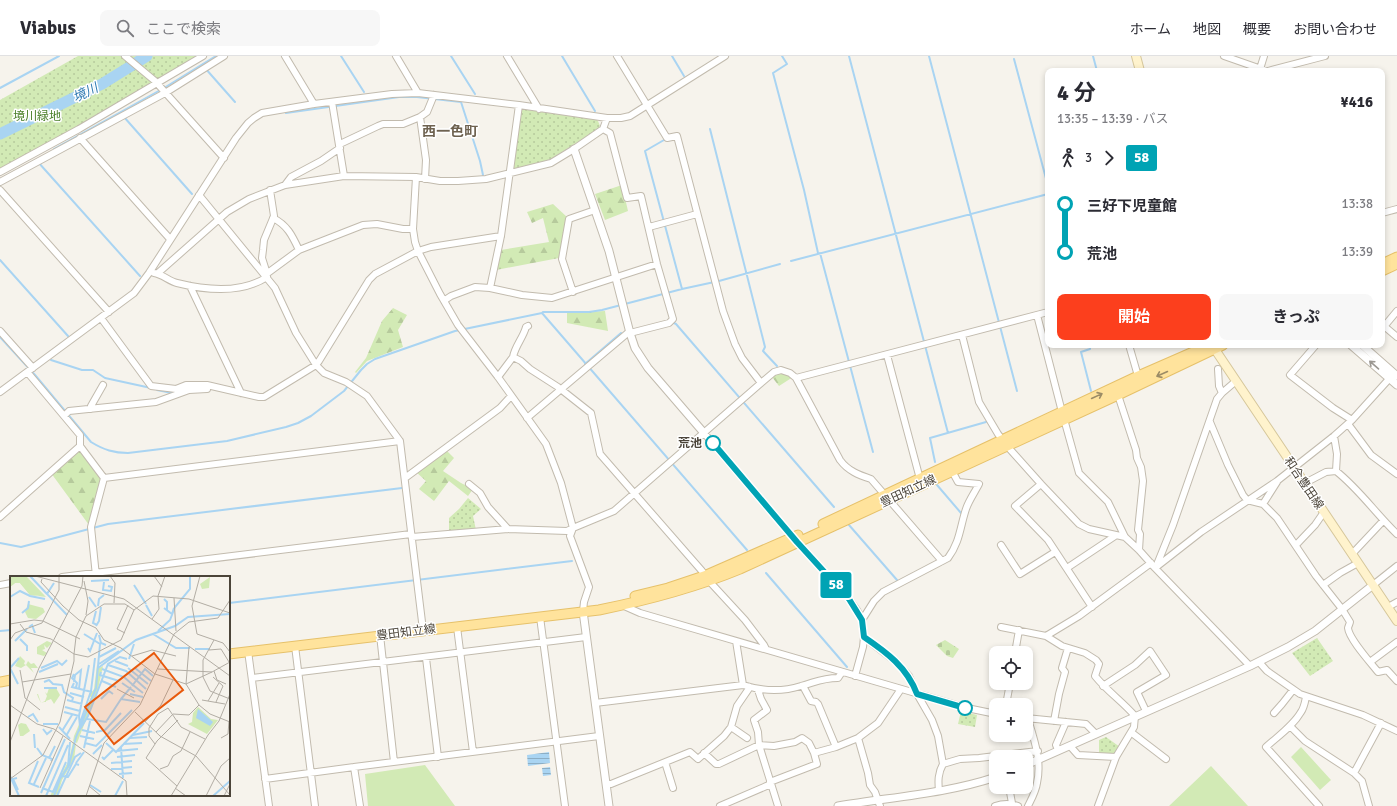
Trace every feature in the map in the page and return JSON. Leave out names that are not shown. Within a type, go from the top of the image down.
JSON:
[{"type":"main road","points":[[1136,56],[1139,68]]},
{"type":"main road","points":[[1385,263],[1397,257]]},
{"type":"main road","points":[[1385,264],[1397,264]]},
{"type":"main road","name":"豊田知立線","points":[[887,497],[920,479],[1063,416],[1138,376],[1209,348]]},
{"type":"main road","name":"豊田知立線","points":[[1063,416],[1118,395],[1210,348]]},
{"type":"main road","name":"和合豊田線","points":[[1215,348],[1397,621]]},
{"type":"main road","name":"豊田知立線","points":[[230,654],[599,610],[651,599],[707,579],[887,497],[952,471],[1004,443]]},
{"type":"main road","name":"豊田知立線","points":[[583,611],[598,605],[707,579]]},
{"type":"main road","points":[[0,682],[10,680]]},
{"type":"street","points":[[125,56],[157,83],[224,158]]},
{"type":"street","points":[[0,172],[79,129],[203,56]]},
{"type":"street","points":[[0,182],[165,93],[224,56]]},
{"type":"street","points":[[285,56],[314,104]]},
{"type":"street","points":[[396,56],[418,93]]},
{"type":"street","points":[[507,56],[539,109]]},
{"type":"street","points":[[617,56],[667,138],[677,136],[723,311],[735,344],[742,358],[761,383]]},
{"type":"street","points":[[0,392],[31,371],[134,293],[149,273],[236,138],[254,118],[271,111],[314,104],[392,94],[418,93],[519,105],[607,118],[620,118],[630,116],[725,56]]},
{"type":"street","points":[[1224,56],[1257,68]]},
{"type":"street","points":[[1260,68],[1264,56]]},
{"type":"street","points":[[1279,68],[1325,56]]},
{"type":"street","points":[[285,185],[291,177],[321,161],[340,146],[378,126],[383,124],[403,124],[420,117],[428,112],[434,95]]},
{"type":"street","points":[[332,102],[344,176]]},
{"type":"street","points":[[490,288],[501,236],[519,105]]},
{"type":"street","points":[[420,117],[426,160],[426,179]]},
{"type":"street","points":[[158,274],[218,219],[237,206],[270,190],[285,185],[344,176],[416,177],[426,179],[471,181],[486,179],[551,163],[604,129],[607,118]]},
{"type":"street","points":[[527,418],[630,332],[669,323],[673,319],[657,264],[641,196],[627,198],[610,133],[604,129]]},
{"type":"street","points":[[80,138],[170,239]]},
{"type":"street","points":[[574,149],[609,251],[630,332],[636,348],[648,368],[795,540],[849,599],[862,620],[864,637],[863,647],[855,676]]},
{"type":"street","points":[[416,177],[413,229],[414,242],[418,251],[430,276],[458,325],[498,377],[546,444],[561,483],[573,528],[570,536],[576,556],[589,587],[584,602],[583,611],[609,806]]},
{"type":"street","points":[[0,190],[109,312]]},
{"type":"street","points":[[266,275],[262,258],[262,250],[264,240],[273,218],[270,190]]},
{"type":"street","points":[[199,195],[266,275],[275,288],[296,333],[316,365],[324,373],[346,382],[367,396],[400,441],[423,630]]},
{"type":"street","points":[[1385,212],[1397,209]]},
{"type":"street","points":[[573,292],[562,259],[569,219],[595,210]]},
{"type":"street","points":[[649,227],[697,214]]},
{"type":"street","points":[[273,218],[283,223],[290,231],[299,250]]},
{"type":"street","points":[[149,273],[158,274],[170,281],[190,286],[231,289],[261,281],[266,275],[299,250],[363,225],[376,224],[403,229],[413,229]]},
{"type":"street","points":[[64,416],[69,411],[156,402],[186,386],[199,384],[264,397],[316,365],[371,277],[418,251],[431,247],[501,236]]},
{"type":"street","points":[[445,300],[451,296],[475,287],[552,298],[657,264]]},
{"type":"street","points":[[190,286],[241,393]]},
{"type":"street","points":[[1385,325],[1397,311]]},
{"type":"street","points":[[796,378],[1045,313]]},
{"type":"street","points":[[1037,315],[1045,346]]},
{"type":"street","points":[[101,318],[151,386],[176,392],[207,389]]},
{"type":"street","points":[[498,377],[513,357],[514,351],[523,337],[526,327],[528,326]]},
{"type":"street","points":[[1385,328],[1397,337]]},
{"type":"street","points":[[0,331],[80,435],[80,446],[104,478]]},
{"type":"street","points":[[962,335],[979,402],[1004,443],[1080,524],[1115,536],[1125,537]]},
{"type":"street","points":[[1045,348],[1079,473],[1108,502],[1125,537],[1250,666]]},
{"type":"street","points":[[1130,348],[1138,376]]},
{"type":"street","points":[[1313,348],[1290,375],[1350,422],[1371,455],[1397,474]]},
{"type":"street","points":[[1355,348],[1394,375]]},
{"type":"street","points":[[1365,348],[1394,375],[1397,385]]},
{"type":"street","points":[[887,355],[920,479]]},
{"type":"street","points":[[513,357],[521,361],[591,413],[600,454],[702,571],[707,579],[745,620],[766,649]]},
{"type":"street","points":[[1218,369],[1219,386],[1222,392]]},
{"type":"street","points":[[79,576],[412,536],[508,529],[567,531],[614,511],[774,372],[781,370],[790,373],[796,378],[845,467],[860,476],[871,479],[942,561]]},
{"type":"street","points":[[1046,636],[1067,624],[1277,481],[1350,422],[1394,375]]},
{"type":"street","points":[[1153,566],[1173,525],[1217,399],[1222,392],[1236,381]]},
{"type":"street","points":[[91,409],[91,406],[103,385]]},
{"type":"street","points":[[1118,395],[1141,467],[1143,489],[1138,530],[1140,534],[1139,550]]},
{"type":"street","points":[[404,478],[500,408],[511,396]]},
{"type":"street","points":[[1210,422],[1228,465],[1243,495],[1247,500],[1263,504],[1277,518],[1323,585],[1342,609],[1350,622],[1348,628],[1350,633],[1370,662],[1378,672],[1387,670],[1397,681]]},
{"type":"street","points":[[1334,436],[1337,454],[1336,471]]},
{"type":"street","points":[[104,478],[400,441]]},
{"type":"street","points":[[0,517],[80,446]]},
{"type":"street","points":[[862,620],[878,596],[948,558],[957,544],[967,506],[979,484],[958,482],[952,471]]},
{"type":"street","points":[[1304,483],[1326,472],[1336,471],[1348,480],[1397,534]]},
{"type":"street","points":[[96,575],[91,527],[104,478]]},
{"type":"street","points":[[1263,504],[1277,481]]},
{"type":"street","points":[[468,484],[480,493],[488,507],[508,529]]},
{"type":"street","points":[[1041,484],[1015,506],[1042,533],[1092,607]]},
{"type":"street","points":[[1296,545],[1315,525],[1324,512]]},
{"type":"street","points":[[1352,554],[1384,521]]},
{"type":"street","points":[[1067,568],[1115,536]]},
{"type":"street","points":[[1001,545],[1020,574],[1055,552]]},
{"type":"street","points":[[1323,585],[1358,563]]},
{"type":"street","points":[[1033,762],[1259,662],[1301,640],[1397,566]]},
{"type":"street","points":[[0,585],[10,583]]},
{"type":"street","points":[[1388,607],[1397,602]]},
{"type":"street","points":[[622,605],[640,613],[917,694],[989,713]]},
{"type":"street","points":[[540,616],[565,806]]},
{"type":"street","points":[[457,626],[473,752]]},
{"type":"street","points":[[1001,627],[1046,636],[1068,648],[1085,653],[1096,660],[1099,664],[1095,676],[1103,686],[1116,698],[1121,700],[1135,716],[1132,733],[1116,757],[1098,806]]},
{"type":"street","points":[[1016,646],[1019,630]]},
{"type":"street","points":[[380,636],[394,762]]},
{"type":"street","points":[[252,678],[426,658],[461,652],[586,637]]},
{"type":"street","points":[[864,637],[881,648],[903,668],[929,712],[938,736],[943,764],[939,771],[938,792]]},
{"type":"street","points":[[736,641],[742,685]]},
{"type":"street","points":[[1370,662],[1397,642]]},
{"type":"street","points":[[295,646],[315,806]]},
{"type":"street","points":[[1054,721],[1065,672],[1062,668],[1068,648]]},
{"type":"street","points":[[248,651],[269,806]]},
{"type":"street","points":[[1103,686],[1135,665],[1150,651],[1166,675],[1137,692],[1146,711]]},
{"type":"street","points":[[426,658],[438,757]]},
{"type":"street","points":[[1259,662],[1267,671],[1293,690],[1306,696],[1363,715],[1397,730]]},
{"type":"street","points":[[595,703],[742,685],[758,690],[776,690],[803,686],[820,679],[838,678],[842,672]]},
{"type":"street","points":[[803,686],[811,701],[818,704],[836,747]]},
{"type":"street","points":[[606,784],[611,784],[690,752],[698,759],[724,736],[731,727],[737,706],[750,688]]},
{"type":"street","points":[[814,753],[836,747],[858,738],[878,723],[901,689]]},
{"type":"street","points":[[758,690],[767,710],[754,720],[758,732],[759,745],[778,806]]},
{"type":"street","points":[[1274,713],[1293,690]]},
{"type":"street","points":[[1306,696],[1302,712],[1290,726],[1266,747],[1319,806]]},
{"type":"street","points":[[1033,719],[1086,724],[1096,734]]},
{"type":"street","points":[[1058,750],[1056,745],[1066,722]]},
{"type":"street","points":[[1354,773],[1381,723]]},
{"type":"street","points":[[1290,726],[1305,741],[1354,773],[1362,780],[1369,806]]},
{"type":"street","points":[[731,727],[747,738]]},
{"type":"street","points":[[1132,733],[1166,759]]},
{"type":"street","points":[[265,778],[599,736]]},
{"type":"street","points":[[1028,806],[1038,780],[1038,751],[1033,736]]},
{"type":"street","points":[[704,753],[714,763],[719,764],[759,745],[774,746],[795,742],[802,738],[809,743],[814,753],[817,764],[770,783],[720,806]]},
{"type":"street","points":[[858,738],[870,785],[879,803]]},
{"type":"street","points":[[1070,746],[1078,755],[1116,757]]},
{"type":"street","points":[[1033,752],[1038,751]]},
{"type":"street","points":[[943,764],[960,759],[989,757]]},
{"type":"street","points":[[665,762],[673,788]]},
{"type":"street","points":[[354,767],[360,806]]},
{"type":"street","points":[[838,806],[879,803],[938,792],[989,779]]},
{"type":"street","points":[[1011,794],[1015,805]]},
{"type":"street","points":[[995,806],[1006,803],[1015,805]]},
{"type":"green space","name":"境川緑地","points":[[78,56],[205,56],[0,173],[0,100]]},
{"type":"green space","points":[[522,109],[597,120],[600,126],[598,129],[551,159],[512,171],[520,110]]},
{"type":"green space","points":[[622,185],[628,211],[605,220],[595,194]]},
{"type":"green space","points":[[553,204],[567,217],[559,258],[496,270],[501,250],[549,242],[543,218],[532,223],[527,212]]},
{"type":"green space","points":[[393,308],[407,315],[398,330],[403,347],[367,361],[356,373],[355,372],[366,358],[382,321]]},
{"type":"green space","points":[[605,311],[608,331],[567,323],[567,313]]},
{"type":"green space","points":[[780,372],[793,377],[779,386],[772,377]]},
{"type":"green space","points":[[79,448],[101,478],[89,525],[51,473]]},
{"type":"green space","points":[[446,450],[454,458],[443,471],[473,489],[468,496],[449,481],[434,501],[419,489],[426,481],[416,472]]},
{"type":"green space","points":[[468,498],[481,509],[473,516],[476,530],[449,533],[449,518]]},
{"type":"green space","points":[[1317,638],[1333,661],[1310,676],[1292,653]]},
{"type":"green space","points":[[945,640],[959,649],[953,658],[947,656],[936,645]]},
{"type":"green space","points":[[961,711],[977,715],[975,727],[958,724]]},
{"type":"green space","points":[[1106,737],[1120,747],[1113,756],[1099,754],[1099,740]]},
{"type":"green space","points":[[1301,747],[1331,780],[1320,790],[1291,757]]},
{"type":"green space","points":[[425,765],[455,806],[368,806],[365,774]]},
{"type":"green space","points":[[1211,766],[1248,806],[1169,806]]},
{"type":"water","points":[[549,752],[550,763],[528,766],[527,755]]},
{"type":"water","points":[[550,767],[551,775],[543,776],[542,768]]},
{"type":"waterway","points":[[0,88],[59,56]]},
{"type":"waterway","name":"境川","points":[[0,134],[102,84],[147,56]]},
{"type":"waterway","points":[[54,149],[164,88],[216,56]]},
{"type":"waterway","points":[[341,56],[364,92]]},
{"type":"waterway","points":[[451,56],[475,94]]},
{"type":"waterway","points":[[562,56],[595,111]]},
{"type":"waterway","points":[[672,56],[684,76]]},
{"type":"waterway","points":[[782,56],[787,64],[773,73],[804,190],[818,253]]},
{"type":"waterway","points":[[849,56],[948,433]]},
{"type":"waterway","points":[[929,56],[1017,391]]},
{"type":"waterway","points":[[1093,56],[1096,68]]},
{"type":"waterway","points":[[1014,59],[1045,175]]},
{"type":"waterway","points":[[205,68],[235,102]]},
{"type":"waterway","points":[[286,113],[399,97],[417,97],[461,102],[483,175]]},
{"type":"waterway","points":[[124,117],[192,194]]},
{"type":"waterway","points":[[710,129],[765,347],[763,351],[777,366]]},
{"type":"waterway","points":[[664,140],[645,151],[682,289]]},
{"type":"waterway","points":[[38,162],[140,276]]},
{"type":"waterway","points":[[791,261],[1045,195]]},
{"type":"waterway","points":[[820,253],[873,452]]},
{"type":"waterway","points":[[0,260],[68,336]]},
{"type":"waterway","points":[[542,313],[589,312],[602,310],[780,264]]},
{"type":"waterway","points":[[0,337],[35,375],[91,442],[109,450],[128,453],[227,441],[298,423],[311,416],[344,391],[361,370],[375,359],[455,331],[542,313],[747,550]]},
{"type":"waterway","points":[[672,322],[676,324],[834,507]]},
{"type":"waterway","points":[[585,364],[621,333]]},
{"type":"waterway","points":[[1090,348],[1081,352],[1091,391]]},
{"type":"waterway","points":[[51,360],[82,370],[93,370],[105,378],[151,388]]},
{"type":"waterway","points":[[157,390],[172,393]]},
{"type":"waterway","points":[[935,462],[930,438],[986,422]]},
{"type":"waterway","points":[[937,485],[961,513]]},
{"type":"waterway","points":[[0,543],[21,547],[108,524],[402,488]]},
{"type":"waterway","points":[[849,525],[897,580]]},
{"type":"waterway","points":[[230,603],[572,561]]},
{"type":"waterway","points":[[766,573],[847,667]]},
{"type":"waterway","points":[[0,631],[10,630]]},
{"type":"bus line","name":"58","points":[[713,443],[797,542],[849,599],[862,620],[864,637],[881,648],[903,668],[913,683],[917,694],[965,708]]},
{"type":"place","name":"荒池","points":[[713,443]]},
{"type":"district","name":"西一色町","points":[[450,131]]}]
